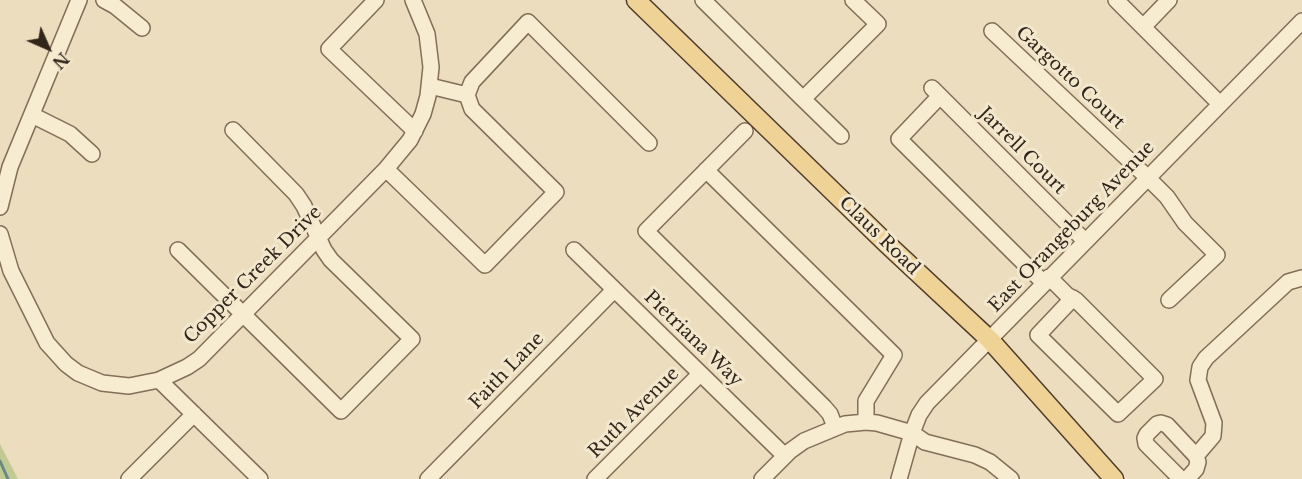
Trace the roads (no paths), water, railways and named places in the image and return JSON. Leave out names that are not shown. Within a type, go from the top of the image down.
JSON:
[{"type":"main road","name":"Claus Road","points":[[636,0],[886,243],[990,340],[1114,479]]},
{"type":"street","points":[[0,207],[10,167],[79,0]]},
{"type":"street","points":[[104,0],[142,28]]},
{"type":"street","points":[[376,0],[329,49],[415,131]]},
{"type":"street","name":"Copper Creek Drive","points":[[0,234],[10,271],[47,343],[66,364],[88,378],[116,386],[143,384],[175,374],[199,359],[401,154],[423,114],[430,86],[431,67],[427,34],[413,0]]},
{"type":"street","points":[[703,0],[841,136]]},
{"type":"street","points":[[803,99],[878,24],[853,0]]},
{"type":"street","points":[[1116,0],[1220,105]]},
{"type":"street","points":[[1143,27],[1169,0]]},
{"type":"street","name":"East Orangeburg Avenue","points":[[899,479],[912,433],[927,403],[1302,21]]},
{"type":"street","points":[[386,169],[485,265],[556,192],[472,109],[467,95],[472,82],[528,22],[650,143]]},
{"type":"street","name":"Gargotto Court","points":[[992,31],[1147,177],[1167,197],[1185,223],[1217,255],[1169,300]]},
{"type":"street","points":[[430,86],[467,95]]},
{"type":"street","name":"Jarrell Court","points":[[1046,280],[898,139],[935,92],[1085,241]]},
{"type":"street","points":[[32,115],[70,134],[92,154]]},
{"type":"street","points":[[177,250],[341,411],[412,339],[331,260],[317,238],[308,214],[296,194],[232,130]]},
{"type":"street","points":[[745,131],[646,231],[824,407],[830,414],[835,427]]},
{"type":"street","points":[[706,170],[894,355],[866,401],[866,422]]},
{"type":"street","name":"Pietriana Way","points":[[574,250],[785,456]]},
{"type":"street","points":[[1196,456],[1213,436],[1214,423],[1198,380],[1200,367],[1206,358],[1288,282],[1302,278]]},
{"type":"street","points":[[1046,280],[1073,298],[1155,379],[1118,414],[1038,335],[1073,298]]},
{"type":"street","name":"Faith Lane","points":[[428,479],[614,290]]},
{"type":"street","name":"Ruth Avenue","points":[[595,479],[700,374]]},
{"type":"street","points":[[159,380],[260,479]]},
{"type":"street","points":[[129,479],[194,414]]},
{"type":"street","points":[[762,479],[804,441],[835,427],[866,422],[912,433],[925,442],[975,455],[996,466],[1011,479]]},
{"type":"street","points":[[1181,479],[1146,444],[1147,434],[1157,424],[1167,425],[1196,456],[1198,462],[1196,469],[1187,479]]},
{"type":"waterway","points":[[0,461],[8,479]]}]
